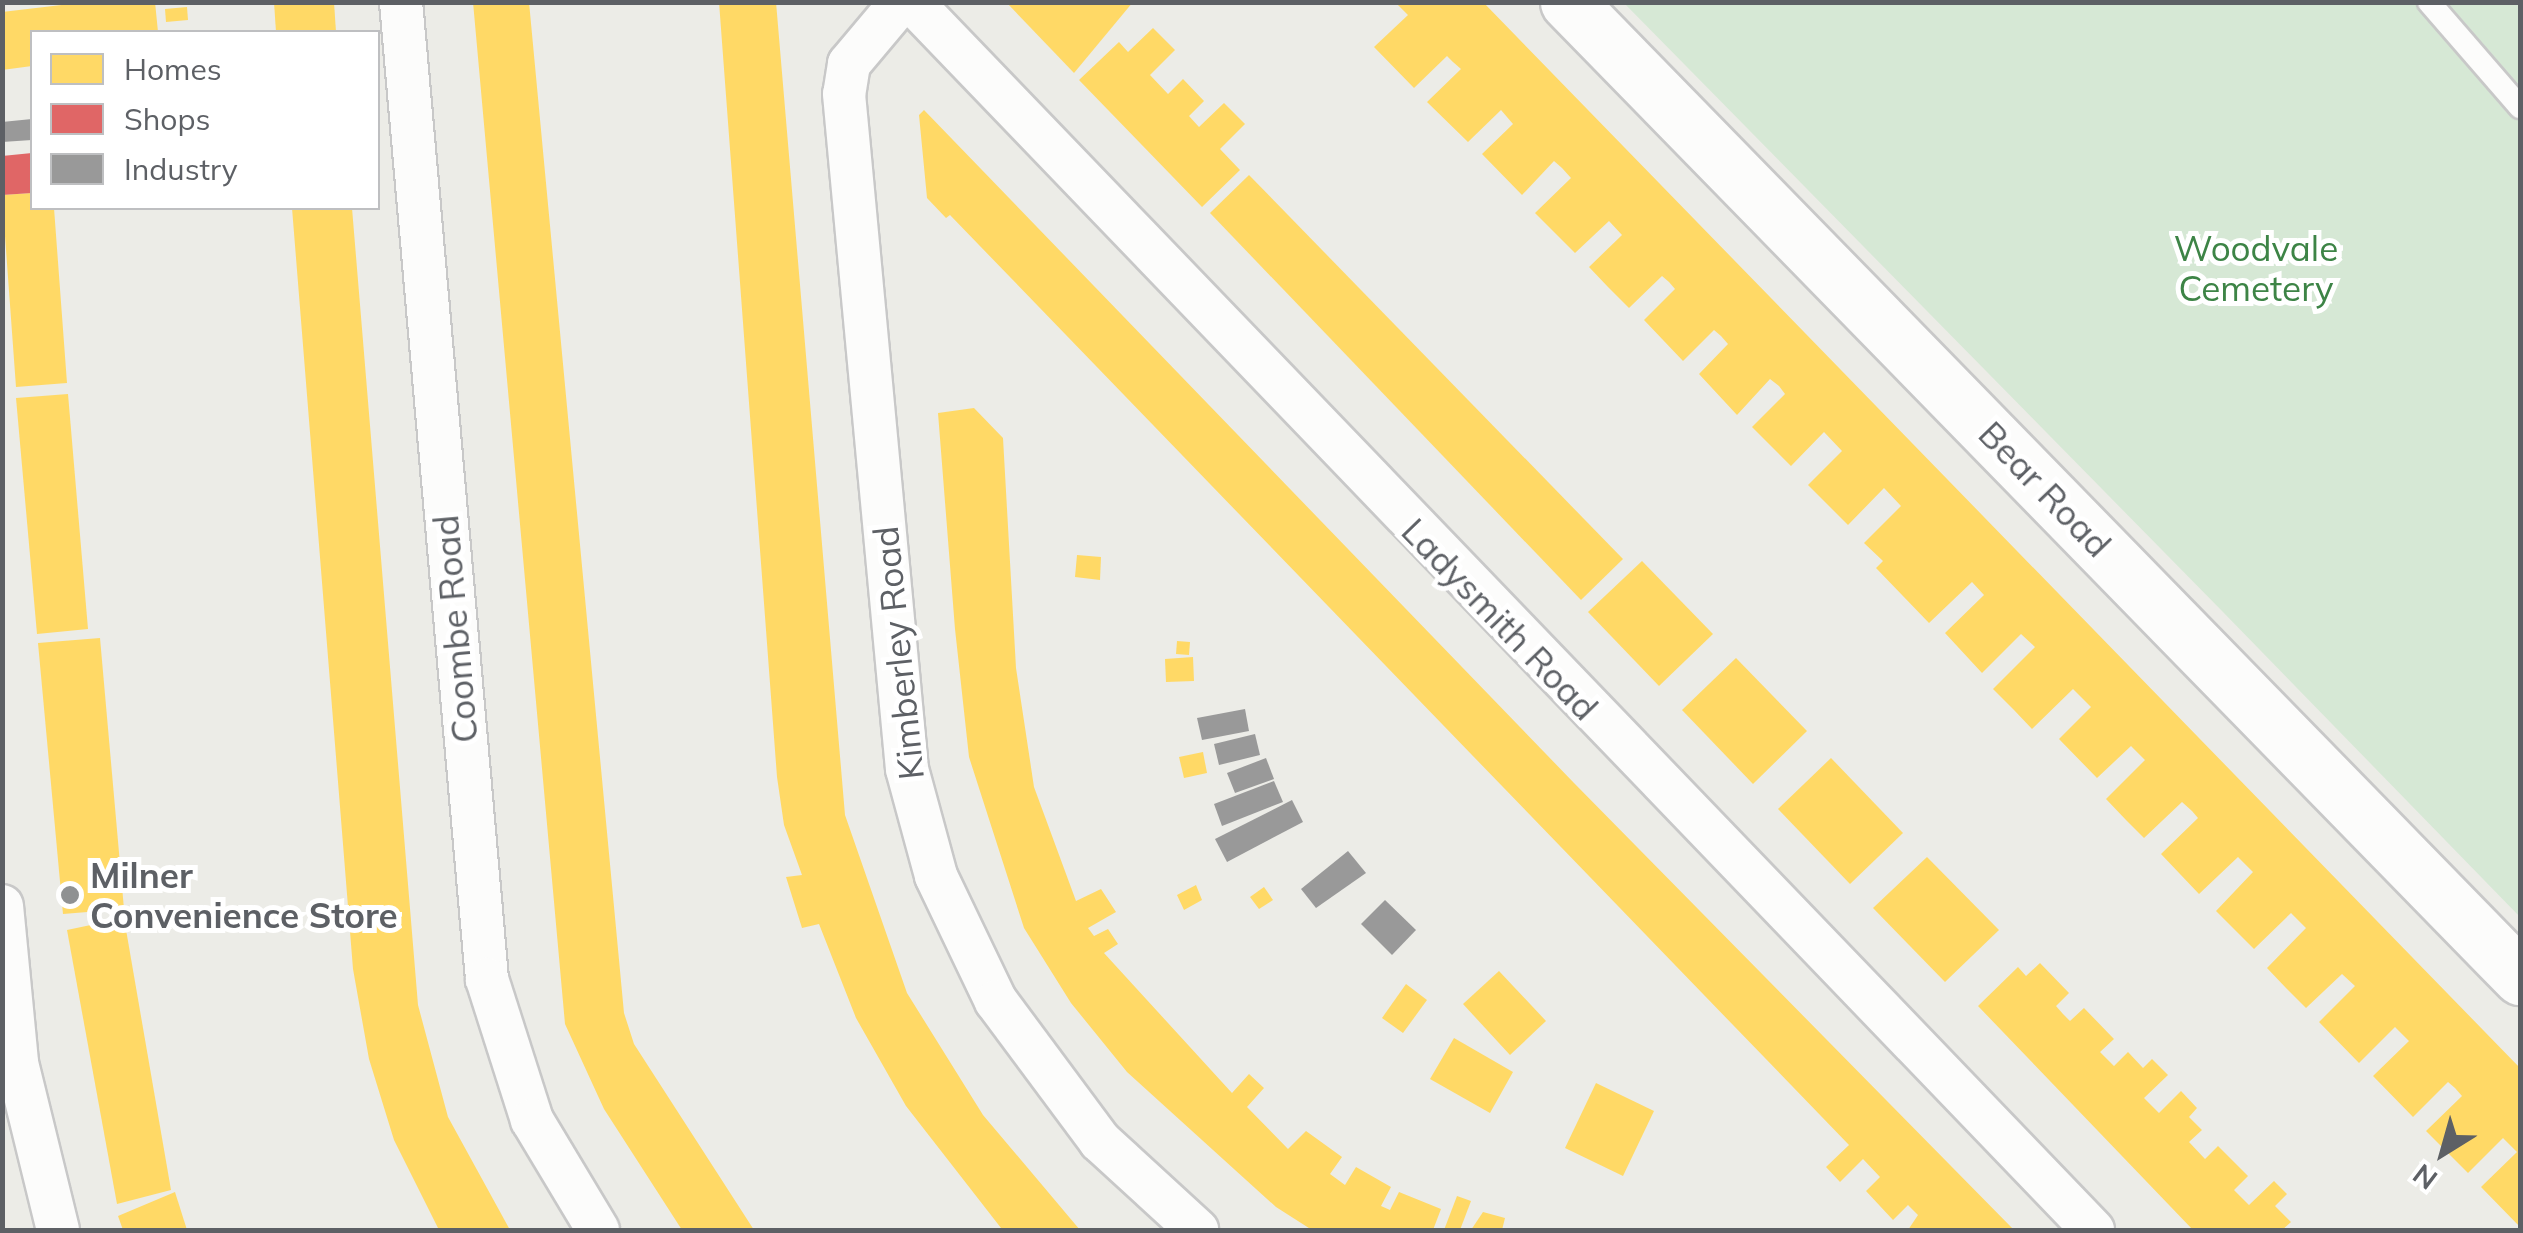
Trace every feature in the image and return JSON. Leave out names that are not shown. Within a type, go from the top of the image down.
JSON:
[{"type":"street","name":"Coombe Road","points":[[401,2],[487,980],[532,1120],[598,1230]]},
{"type":"street","name":"Kimberley Road","points":[[901,2],[855,54],[844,94],[906,770],[936,876],[996,1001],[1100,1141],[1197,1230]]},
{"type":"street","name":"Ladysmith Road","points":[[912,2],[2093,1230]]},
{"type":"street","name":"Bear Road","points":[[1568,2],[2520,977]]},
{"type":"street","points":[[2,906],[22,1094],[58,1230]]},
{"type":"lane","points":[[2429,2],[2520,107]]},
{"type":"green space","name":"Woodvale Cemetery","points":[[1624,3],[2520,3],[2520,917],[2223,612]]},
{"type":"building: Homes","points":[[87,2],[155,2],[158,30],[30,30],[30,66],[2,70],[2,12]]},
{"type":"building: Homes","points":[[274,2],[334,2],[336,30],[276,30]]},
{"type":"building: Homes","points":[[473,2],[529,2],[624,1013],[634,1044],[754,1230],[682,1230],[604,1109],[565,1024]]},
{"type":"building: Homes","points":[[719,2],[776,2],[845,815],[907,993],[983,1115],[1080,1230],[1001,1228],[906,1106],[856,1018],[819,924],[802,928],[786,877],[802,875],[784,825],[777,777]]},
{"type":"building: Homes","points":[[1006,2],[1133,2],[1074,73]]},
{"type":"building: Homes","points":[[1395,2],[1483,2],[2520,1068],[2520,1227],[2481,1187],[2517,1152],[2503,1138],[2468,1173],[2426,1131],[2462,1096],[2455,1088],[2448,1082],[2413,1117],[2373,1076],[2409,1041],[2395,1027],[2359,1063],[2319,1022],[2355,986],[2342,974],[2306,1008],[2286,988],[2267,968],[2306,928],[2291,913],[2254,949],[2216,911],[2253,872],[2238,857],[2199,894],[2161,854],[2198,818],[2192,811],[2182,802],[2144,838],[2126,820],[2106,799],[2145,760],[2131,746],[2097,778],[2059,739],[2091,707],[2073,689],[2032,729],[1993,689],[2035,647],[2021,634],[1982,673],[1945,633],[1984,595],[1972,582],[1929,623],[1876,568],[1883,561],[1864,543],[1901,506],[1884,488],[1848,525],[1808,485],[1842,451],[1824,432],[1791,466],[1752,427],[1785,394],[1779,386],[1770,379],[1737,415],[1699,374],[1728,344],[1721,336],[1714,330],[1683,361],[1644,320],[1675,289],[1669,282],[1662,276],[1629,308],[1589,267],[1622,235],[1609,221],[1575,253],[1535,213],[1571,178],[1562,168],[1554,161],[1522,195],[1482,154],[1513,124],[1501,110],[1468,142],[1427,102],[1461,69],[1447,56],[1414,88],[1374,47],[1408,15]]},
{"type":"building: Homes","points":[[187,7],[188,20],[166,22],[165,9]]},
{"type":"building: Homes","points":[[1153,28],[1175,50],[1150,75],[1168,94],[1183,79],[1204,101],[1189,116],[1199,127],[1224,103],[1245,124],[1220,149],[1240,170],[1202,207],[1079,80],[1119,42],[1128,52]]},
{"type":"building: Homes","points":[[924,110],[1574,783],[2014,1230],[1908,1230],[1918,1215],[1908,1205],[1893,1220],[1866,1191],[1880,1177],[1863,1159],[1840,1182],[1826,1167],[1849,1145],[950,215],[946,218],[927,198],[919,115]]},
{"type":"building: Homes","points":[[1249,175],[1623,559],[1581,600],[1210,213]]},
{"type":"building: Homes","points":[[30,193],[30,210],[54,210],[67,383],[16,387],[2,195]]},
{"type":"building: Homes","points":[[292,210],[352,210],[418,1005],[448,1117],[510,1230],[439,1230],[394,1140],[369,1059],[353,969]]},
{"type":"building: Homes","points":[[68,394],[88,629],[37,634],[16,398]]},
{"type":"building: Homes","points":[[974,408],[1003,438],[1016,668],[1034,787],[1076,901],[1101,889],[1116,912],[1088,928],[1094,936],[1108,929],[1118,944],[1104,953],[1232,1093],[1249,1074],[1264,1088],[1247,1107],[1288,1149],[1306,1131],[1342,1157],[1330,1174],[1345,1185],[1356,1167],[1391,1187],[1381,1206],[1390,1210],[1399,1192],[1441,1209],[1433,1230],[1312,1230],[1276,1207],[1127,1072],[1071,1003],[1024,928],[969,757],[955,629],[938,413]]},
{"type":"building: Homes","points":[[1077,555],[1101,557],[1100,580],[1075,577]]},
{"type":"building: Homes","points":[[1642,561],[1713,634],[1659,686],[1588,612]]},
{"type":"building: Homes","points":[[100,638],[124,909],[63,914],[38,643]]},
{"type":"building: Homes","points":[[1177,641],[1190,642],[1189,655],[1176,654]]},
{"type":"building: Homes","points":[[1193,657],[1194,681],[1166,682],[1165,659]]},
{"type":"building: Homes","points":[[1736,658],[1807,731],[1753,784],[1682,710]]},
{"type":"building: Homes","points":[[1203,752],[1207,773],[1184,778],[1179,757]]},
{"type":"building: Homes","points":[[1831,758],[1903,833],[1850,884],[1778,809]]},
{"type":"building: Homes","points":[[1927,857],[1999,930],[1945,982],[1873,908]]},
{"type":"building: Homes","points":[[1196,885],[1202,900],[1184,910],[1177,895]]},
{"type":"building: Homes","points":[[1264,887],[1273,900],[1259,909],[1250,897]]},
{"type":"building: Homes","points":[[124,918],[171,1190],[117,1204],[67,930]]},
{"type":"building: Homes","points":[[2040,963],[2069,993],[2056,1006],[2063,1014],[2070,1021],[2084,1008],[2114,1039],[2100,1052],[2114,1066],[2128,1052],[2143,1068],[2152,1059],[2168,1075],[2144,1098],[2159,1113],[2181,1091],[2197,1108],[2189,1117],[2202,1130],[2189,1142],[2205,1159],[2218,1146],[2248,1176],[2234,1190],[2249,1205],[2274,1181],[2287,1194],[2275,1206],[2291,1222],[2282,1230],[2193,1230],[1978,1006],[2018,967],[2026,976]]},
{"type":"building: Homes","points":[[1499,971],[1546,1021],[1510,1055],[1463,1004]]},
{"type":"building: Homes","points":[[1406,984],[1427,1000],[1403,1033],[1382,1018]]},
{"type":"building: Homes","points":[[1454,1038],[1513,1072],[1490,1113],[1430,1079]]},
{"type":"building: Homes","points":[[1596,1083],[1654,1111],[1623,1176],[1565,1148]]},
{"type":"building: Homes","points":[[175,1192],[187,1230],[123,1230],[118,1216]]},
{"type":"building: Homes","points":[[1457,1196],[1471,1201],[1460,1230],[1444,1230]]},
{"type":"building: Homes","points":[[1483,1212],[1505,1218],[1502,1230],[1471,1230]]},
{"type":"building: Shops","points":[[30,153],[30,193],[2,195],[2,156]]},
{"type":"building: Industry","points":[[30,119],[30,140],[2,142],[2,122]]},
{"type":"building: Industry","points":[[1245,709],[1249,731],[1202,740],[1197,718]]},
{"type":"building: Industry","points":[[1255,734],[1260,755],[1219,765],[1214,744]]},
{"type":"building: Industry","points":[[1266,758],[1274,779],[1235,793],[1227,773]]},
{"type":"building: Industry","points":[[1274,781],[1283,802],[1222,826],[1214,804]]},
{"type":"building: Industry","points":[[1292,800],[1303,822],[1227,862],[1215,839]]},
{"type":"building: Industry","points":[[1348,851],[1366,873],[1316,908],[1301,889]]},
{"type":"building: Industry","points":[[1385,900],[1416,930],[1392,955],[1361,924]]},
{"type":"place","name":"Milner Convenience Store","points":[[70,895]]}]
